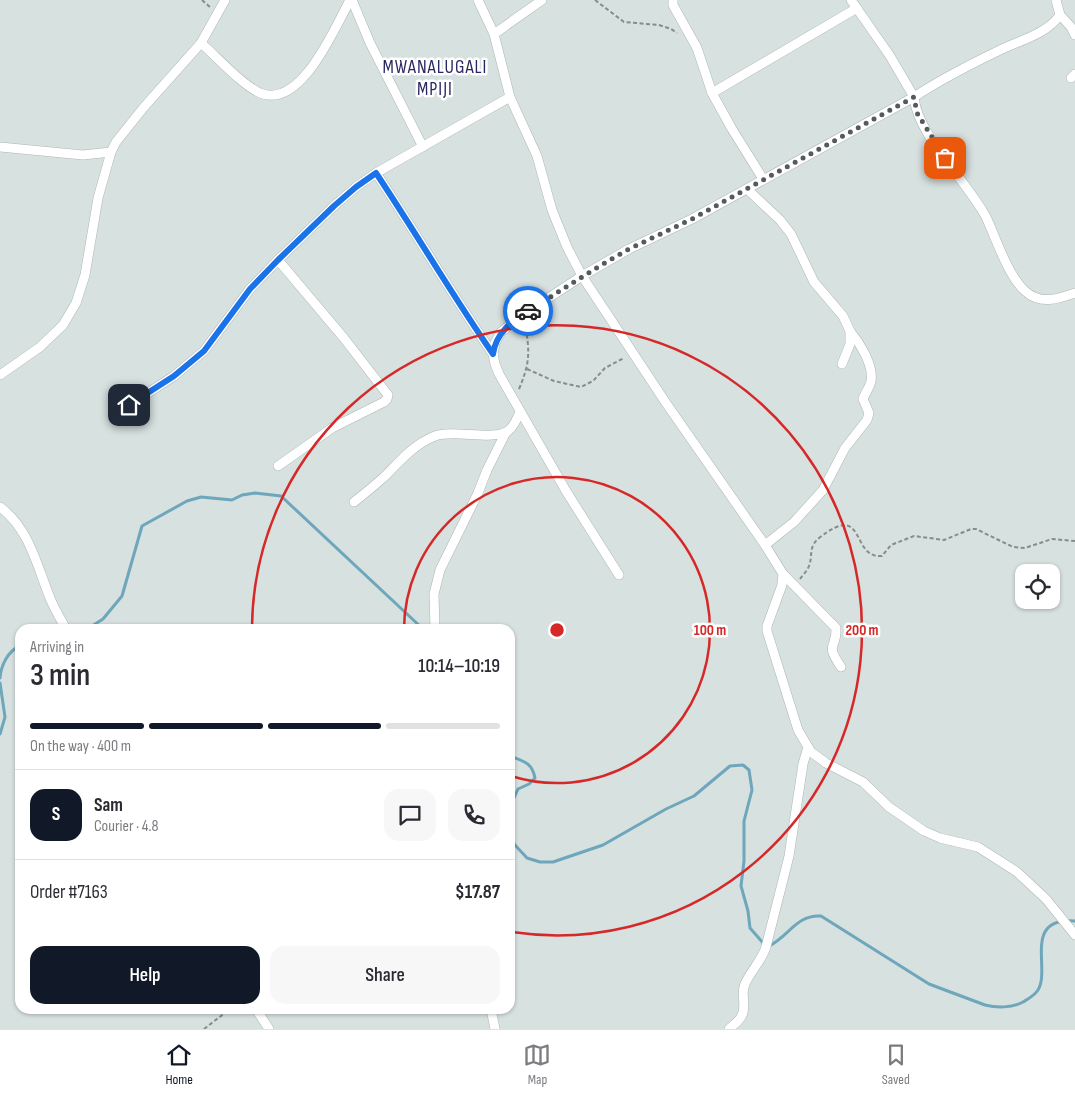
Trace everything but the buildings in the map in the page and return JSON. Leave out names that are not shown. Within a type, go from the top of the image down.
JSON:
[{"type":"street","points":[[0,375],[40,347],[63,325],[76,303],[84,275],[98,198],[110,152],[144,107],[201,43],[225,0]]},
{"type":"street","points":[[201,43],[258,92],[276,95],[291,88],[304,78],[315,63],[351,0]]},
{"type":"street","points":[[351,0],[370,43],[423,146]]},
{"type":"street","points":[[478,0],[494,34],[510,97],[537,156],[552,210],[567,248],[582,276],[783,574],[796,585],[836,628],[831,649],[832,654],[842,667]]},
{"type":"street","points":[[494,34],[542,0]]},
{"type":"street","points":[[673,0],[673,5],[697,48],[712,93],[762,179]]},
{"type":"street","points":[[851,0],[890,56],[914,97],[917,113],[922,123],[985,215],[999,248],[1020,286],[1033,297],[1048,300],[1058,300],[1075,293]]},
{"type":"street","points":[[1056,0],[1060,15],[1071,24],[1075,35]]},
{"type":"street","points":[[712,93],[857,8]]},
{"type":"street","points":[[619,575],[566,491],[499,374],[493,354],[495,343],[501,332],[524,314],[582,276],[629,249],[692,219],[995,52],[1040,32],[1053,24],[1060,15]]},
{"type":"street","points":[[114,415],[174,376],[204,351],[250,289],[334,206],[356,187],[376,173],[510,97]]},
{"type":"street","points":[[0,147],[83,155],[110,152]]},
{"type":"street","points":[[376,173],[458,303],[493,354]]},
{"type":"street","points":[[747,189],[780,220],[791,234],[814,282],[843,316],[850,331],[864,350],[871,375],[871,380],[863,399],[868,409],[868,416],[845,448],[820,495],[789,526],[765,545]]},
{"type":"street","points":[[278,260],[343,337],[388,395],[384,402],[332,428],[278,466]]},
{"type":"street","points":[[842,364],[850,344],[850,331]]},
{"type":"street","points":[[435,624],[434,594],[440,570],[506,432],[520,412]]},
{"type":"street","points":[[354,502],[383,478],[407,454],[434,436],[444,434],[485,435],[506,432]]},
{"type":"street","points":[[0,507],[10,514],[17,523],[31,547],[51,600],[63,624]]},
{"type":"street","points":[[783,574],[782,584],[767,626],[767,631],[795,722],[800,735],[808,747],[817,758],[863,782],[889,808],[924,831],[940,838],[978,847],[1018,872],[1046,899],[1075,935]]},
{"type":"street","points":[[729,1029],[742,1015],[745,984],[762,958],[766,947],[789,856],[802,764],[808,747]]},
{"type":"street","points":[[259,1014],[269,1029]]},
{"type":"street","points":[[492,1014],[495,1029]]},
{"type":"path","points":[[595,0],[624,22],[659,25],[671,29],[678,34]]},
{"type":"path","points":[[514,400],[527,369],[529,347],[524,314]]},
{"type":"path","points":[[527,369],[554,381],[581,386],[593,381],[605,368],[633,354]]},
{"type":"path","points":[[796,585],[809,567],[810,553],[815,541],[832,529],[846,525],[852,527],[857,533],[862,546],[875,557],[882,556],[891,545],[914,536],[944,540],[971,529],[976,529],[1013,547],[1025,548],[1052,539],[1075,541]]},
{"type":"path","points":[[204,1029],[224,1014]]},
{"type":"waterway","points":[[95,624],[103,619],[122,596],[142,526],[187,501],[201,497],[232,500],[242,495],[255,493],[281,496],[418,624]]},
{"type":"waterway","points":[[0,678],[6,659],[15,649]]},
{"type":"waterway","points":[[0,683],[5,717],[0,734]]},
{"type":"waterway","points":[[515,758],[529,765],[535,778],[529,784],[518,789],[515,795]]},
{"type":"waterway","points":[[515,845],[527,858],[540,862],[553,862],[603,845],[666,809],[694,796],[730,766],[743,765],[749,770],[752,790],[744,821],[744,861],[741,886],[748,911],[750,928],[764,944]]},
{"type":"waterway","points":[[769,946],[799,922],[813,916],[821,916],[929,984],[985,1005],[1004,1007],[1023,1002],[1033,996],[1038,990],[1041,981],[1043,936],[1049,927],[1059,922],[1075,921]]},
{"type":"way so far","points":[[528,311],[582,276],[629,249],[692,219],[914,97],[917,113],[922,123],[945,158]]},
{"type":"district","name":"MWANALUGALI MPIJI","points":[[435,77]]},
{"type":"route","points":[[129,405],[174,376],[204,351],[250,289],[278,260],[334,206],[376,173],[458,303],[493,354],[495,343],[501,332],[528,311]]}]
